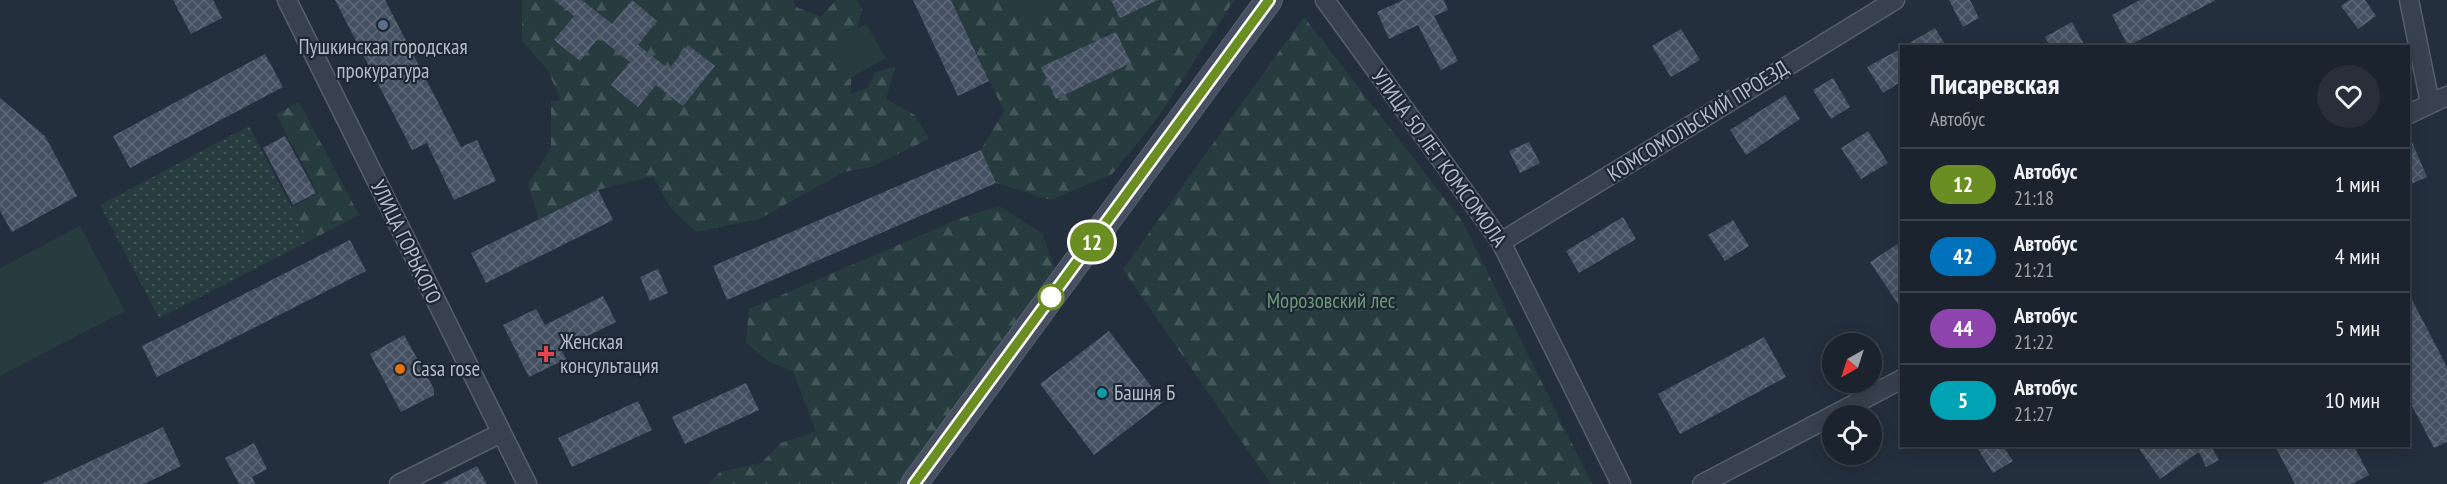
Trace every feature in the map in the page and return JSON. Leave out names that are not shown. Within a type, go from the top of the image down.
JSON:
[{"type":"street","name":"УЛИЦА ГОРЬКОГО","points":[[286,0],[527,484]]},
{"type":"street","points":[[914,484],[1269,0]]},
{"type":"street","name":"УЛИЦА 50 ЛЕТ КОМСОМОЛА","points":[[1325,0],[1501,242],[1621,484]]},
{"type":"street","name":"КОМСОМОЛЬСКИЙ ПРОЕЗД","points":[[1501,242],[1895,0]]},
{"type":"street","points":[[2409,0],[2439,99],[2410,114]]},
{"type":"street","points":[[1702,484],[1900,380]]},
{"type":"street","points":[[399,484],[501,433]]},
{"type":"green space","points":[[522,0],[793,0],[796,7],[821,17],[836,0],[857,0],[862,9],[855,37],[850,94],[867,88],[875,72],[895,67],[886,99],[915,115],[929,139],[871,167],[844,172],[759,219],[696,232],[670,207],[653,176],[598,190],[539,219],[528,184],[551,148],[551,101],[561,101],[547,69],[522,41]]},
{"type":"green space","points":[[951,0],[1234,0],[1159,116],[1112,174],[1051,200],[996,183],[981,150],[1004,111]]},
{"type":"green space","points":[[1008,0],[1068,0],[1020,24]]},
{"type":"green space","name":"Морозовский лес","points":[[1304,17],[1462,221],[1592,484],[1271,484],[1123,269]]},
{"type":"green space","points":[[866,24],[886,58],[844,82],[824,47]]},
{"type":"green space","points":[[299,102],[359,215],[309,241],[291,208],[318,193],[276,114]]},
{"type":"green space","points":[[249,126],[309,241],[159,318],[100,205]]},
{"type":"green space","points":[[999,206],[1042,233],[1056,272],[904,484],[708,484],[720,472],[761,463],[781,443],[816,431],[793,371],[770,362],[746,343],[749,309],[961,218]]},
{"type":"green space","points":[[80,226],[125,311],[0,376],[0,268]]},
{"type":"building","points":[[173,0],[213,0],[222,18],[191,34]]},
{"type":"building","points":[[335,0],[385,0],[461,147],[477,140],[496,181],[454,200],[427,143],[412,150]]},
{"type":"building","points":[[554,0],[582,0],[612,24],[632,0],[657,21],[638,45],[669,69],[688,45],[715,66],[683,106],[656,85],[638,107],[611,85],[630,62],[599,37],[580,61],[554,40],[574,16]]},
{"type":"building","points":[[913,0],[951,0],[989,81],[958,96]]},
{"type":"building","points":[[1111,0],[1158,0],[1120,18]]},
{"type":"building","points":[[1403,0],[1444,0],[1448,10],[1434,16],[1458,61],[1441,70],[1418,25],[1389,39],[1377,12]]},
{"type":"building","points":[[1949,0],[1970,0],[1979,18],[1963,27]]},
{"type":"building","points":[[2140,0],[2216,0],[2130,45],[2127,45],[2112,15]]},
{"type":"building","points":[[2349,0],[2365,0],[2376,16],[2358,29],[2341,6]]},
{"type":"building","points":[[2072,22],[2084,45],[2049,45],[2045,37]]},
{"type":"building","points":[[1935,28],[1945,45],[1906,45]]},
{"type":"building","points":[[1681,29],[1700,60],[1671,77],[1652,46]]},
{"type":"building","points":[[1116,32],[1131,63],[1056,99],[1041,67]]},
{"type":"building","points":[[1900,49],[1900,82],[1883,93],[1867,67]]},
{"type":"building","points":[[265,54],[283,87],[130,168],[113,136]]},
{"type":"building","points":[[1833,78],[1850,107],[1831,119],[1813,90]]},
{"type":"building","points":[[1785,95],[1800,119],[1746,155],[1730,130]]},
{"type":"building","points":[[0,98],[45,136],[77,196],[12,232],[0,211]]},
{"type":"building","points":[[1868,131],[1888,163],[1861,179],[1841,148]]},
{"type":"building","points":[[285,136],[316,193],[293,205],[263,148]]},
{"type":"building","points":[[2410,137],[2427,177],[2410,185]]},
{"type":"building","points":[[1529,142],[1540,163],[1520,173],[1509,151]]},
{"type":"building","points":[[981,150],[996,183],[727,300],[713,266]]},
{"type":"building","points":[[598,190],[613,220],[486,283],[471,253]]},
{"type":"building","points":[[1623,217],[1636,239],[1579,273],[1566,251]]},
{"type":"building","points":[[1733,220],[1749,246],[1725,261],[1708,235]]},
{"type":"building","points":[[350,240],[366,271],[157,377],[142,346]]},
{"type":"building","points":[[1900,242],[1900,307],[1870,262]]},
{"type":"building","points":[[658,269],[668,293],[650,301],[640,277]]},
{"type":"building","points":[[603,296],[616,322],[561,349],[566,359],[529,377],[503,325],[536,309],[545,325]]},
{"type":"building","points":[[2410,296],[2447,367],[2447,442],[2434,448],[2410,402]]},
{"type":"building","name":"Башня Б","points":[[1109,331],[1163,402],[1094,455],[1040,384]]},
{"type":"building","name":"Casa rose","points":[[404,335],[434,389],[434,395],[401,412],[370,354]]},
{"type":"building","points":[[1764,337],[1786,377],[1680,434],[1658,394]]},
{"type":"building","points":[[746,383],[759,410],[685,444],[672,417]]},
{"type":"building","points":[[638,401],[652,430],[572,467],[558,438]]},
{"type":"building","points":[[163,427],[181,466],[144,484],[42,484]]},
{"type":"building","points":[[254,443],[267,469],[252,477],[255,484],[239,484],[225,458]]},
{"type":"building","points":[[1977,447],[2004,447],[2013,461],[1993,473]]},
{"type":"building","points":[[2138,447],[2212,447],[2219,460],[2206,467],[2199,452],[2160,479]]},
{"type":"building","points":[[2276,447],[2355,447],[2369,475],[2352,484],[2295,484]]},
{"type":"building","points":[[477,466],[487,484],[441,484]]},
{"type":"bus line","name":"12","points":[[914,484],[1269,0]]},
{"type":"place","name":"Пушкинская городская прокуратура","points":[[383,25]]},
{"type":"place","name":"Женская консультация","points":[[546,354]]},
{"type":"place","name":"Casa rose","points":[[400,369]]},
{"type":"place","name":"Башня Б","points":[[1102,393]]}]
